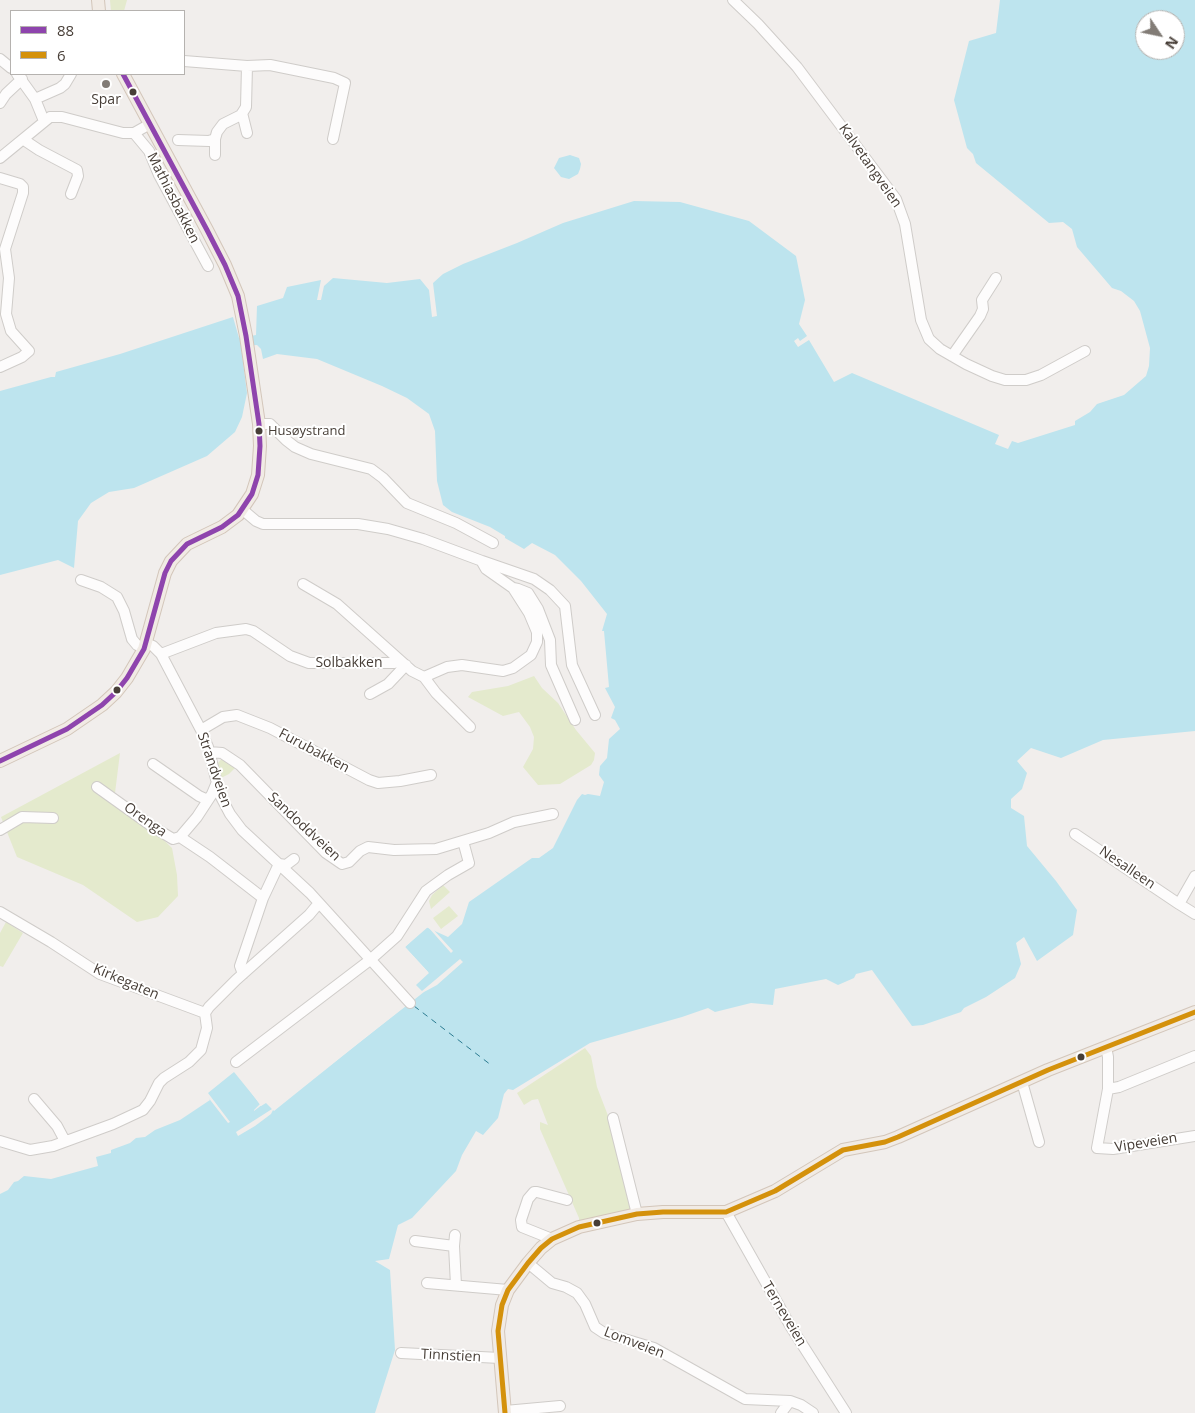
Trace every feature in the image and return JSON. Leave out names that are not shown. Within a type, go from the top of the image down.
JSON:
[{"type":"main road","points":[[0,761],[67,729],[102,705],[127,678],[145,646],[161,586],[171,561],[187,544],[232,521],[243,510],[252,494],[258,475],[259,424],[238,296],[228,273],[124,75]]},
{"type":"main road","points":[[505,1412],[498,1331],[500,1314],[508,1290],[528,1263],[552,1239],[579,1227],[637,1214],[726,1212],[775,1191],[843,1150],[885,1142],[898,1137],[1022,1082],[1195,1012]]},
{"type":"street","name":"Kalvetangveien","points":[[733,0],[758,24],[797,67],[896,199],[905,224],[922,327],[929,339],[952,356],[992,376],[1019,380],[1032,378],[1048,372],[1085,350]]},
{"type":"street","points":[[0,58],[10,67]]},
{"type":"street","points":[[185,61],[247,66],[270,65],[292,68],[334,78],[345,83],[334,139]]},
{"type":"street","points":[[215,155],[217,132],[224,124],[242,113],[246,107],[247,66]]},
{"type":"street","points":[[35,99],[60,88],[70,75]]},
{"type":"street","points":[[0,103],[19,76],[35,99],[44,121]]},
{"type":"street","points":[[242,113],[247,133]]},
{"type":"street","points":[[0,158],[50,117],[62,117],[123,133],[134,133],[150,124]]},
{"type":"street","name":"Mathiasbakken","points":[[134,133],[148,151],[208,266]]},
{"type":"street","points":[[178,140],[209,141],[215,139]]},
{"type":"street","points":[[24,140],[77,170],[78,176],[71,194]]},
{"type":"street","points":[[0,178],[20,184],[23,187],[23,193],[5,250],[9,278],[6,314],[11,331],[29,351],[17,360],[0,367]]},
{"type":"street","points":[[952,356],[980,316],[983,310],[982,300],[996,278]]},
{"type":"street","points":[[259,424],[270,424],[295,447],[311,454],[371,469],[383,478],[407,503],[456,523],[493,543]]},
{"type":"street","points":[[243,510],[256,521],[263,524],[358,524],[388,529],[423,539],[482,562],[534,579],[543,584],[562,601],[566,609],[572,665],[595,715]]},
{"type":"street","points":[[424,677],[447,666],[462,665],[503,671],[513,668],[530,655],[537,642],[537,632],[529,613],[513,588],[486,568],[482,562]]},
{"type":"street","name":"Strandveien","points":[[81,580],[101,587],[117,597],[124,611],[132,639],[137,645],[154,646],[161,654],[201,730],[209,752],[222,802],[242,830],[319,903],[410,1003]]},
{"type":"street","points":[[303,584],[337,604],[403,663],[424,677],[436,693],[470,727]]},
{"type":"street","points":[[513,588],[528,593],[538,609],[550,640],[551,664],[575,720]]},
{"type":"street","name":"Solbakken","points":[[161,654],[216,633],[246,629],[253,631],[290,656],[309,663],[403,663]]},
{"type":"street","points":[[370,694],[388,684],[403,663]]},
{"type":"street","name":"Furubakken","points":[[201,730],[223,717],[237,715],[270,728],[368,780],[378,782],[400,781],[431,775]]},
{"type":"street","name":"Sandoddveien","points":[[209,752],[222,753],[240,765],[326,853],[342,864],[349,862],[360,851],[368,847],[394,850],[436,849],[514,822],[553,814]]},
{"type":"street","points":[[153,764],[199,796],[208,800]]},
{"type":"street","name":"Orenga","points":[[97,787],[163,834],[173,839],[180,837],[197,817],[217,782]]},
{"type":"street","points":[[0,830],[22,817],[53,818]]},
{"type":"street","name":"Nesalleen","points":[[1075,834],[1195,914]]},
{"type":"street","points":[[180,837],[210,857],[263,898]]},
{"type":"street","points":[[236,1062],[370,960],[396,936],[426,891],[440,880],[469,864],[463,841]]},
{"type":"street","points":[[243,974],[240,966],[263,898],[279,864],[286,865],[294,859]]},
{"type":"street","points":[[1179,904],[1195,876]]},
{"type":"street","points":[[0,1141],[30,1150],[53,1146],[114,1124],[143,1110],[159,1083],[189,1062],[201,1050],[207,1028],[205,1013],[209,1007],[243,974],[310,916],[319,903]]},
{"type":"street","name":"Kirkegaten","points":[[0,912],[100,974],[205,1013]]},
{"type":"street","points":[[1106,1047],[1108,1056],[1108,1089],[1119,1087],[1195,1056]]},
{"type":"street","points":[[1022,1082],[1039,1142]]},
{"type":"street","name":"Vipeveien","points":[[1108,1089],[1097,1148],[1113,1149],[1195,1136]]},
{"type":"street","points":[[34,1100],[57,1126],[65,1141]]},
{"type":"street","points":[[613,1118],[637,1214]]},
{"type":"street","points":[[552,1239],[522,1227],[521,1220],[528,1199],[534,1192],[567,1200]]},
{"type":"street","name":"Terneveien","points":[[726,1212],[792,1327],[846,1413]]},
{"type":"street","points":[[415,1241],[455,1241],[456,1285]]},
{"type":"street","name":"Lomveien","points":[[528,1263],[552,1283],[577,1293],[585,1304],[592,1324],[604,1334],[654,1348],[745,1399],[790,1401],[801,1405],[813,1413]]},
{"type":"street","points":[[427,1283],[508,1290]]},
{"type":"street","name":"Tinnstien","points":[[401,1354],[500,1358]]},
{"type":"street","points":[[781,1413],[790,1401]]},
{"type":"street","points":[[505,1412],[560,1406]]},
{"type":"green space","points":[[110,0],[127,0],[124,10],[111,10]]},
{"type":"green space","points":[[534,676],[542,688],[558,703],[576,730],[595,753],[591,765],[560,784],[538,785],[523,767],[533,749],[534,737],[530,727],[519,712],[503,716],[468,697],[472,692],[508,686]]},
{"type":"green space","points":[[120,753],[115,793],[172,848],[177,875],[178,896],[158,917],[137,922],[83,885],[17,857],[1,817]]},
{"type":"green space","points":[[224,756],[237,766],[229,774],[221,778],[218,763]]},
{"type":"green space","points":[[443,885],[450,892],[431,909],[429,901],[432,895]]},
{"type":"green space","points":[[449,906],[458,916],[441,929],[433,918]]},
{"type":"green space","points":[[6,922],[23,933],[3,967],[0,966],[0,933]]},
{"type":"green space","points":[[585,1048],[591,1056],[597,1087],[612,1126],[634,1210],[589,1219],[579,1224],[579,1218],[540,1129],[540,1122],[548,1125],[538,1099],[524,1105],[517,1093]]},
{"type":"water","points":[[1000,0],[1195,0],[1195,731],[1103,740],[1061,758],[1031,748],[1017,761],[1027,773],[1022,789],[1011,799],[1011,808],[1024,816],[1027,846],[1077,910],[1073,935],[1037,961],[1024,937],[1016,943],[1021,964],[1015,978],[986,997],[964,1008],[961,1012],[923,1025],[912,1026],[872,970],[856,974],[854,978],[838,985],[826,979],[775,989],[773,1005],[751,1003],[715,1012],[708,1008],[590,1043],[513,1090],[508,1089],[504,1094],[498,1118],[483,1135],[476,1131],[462,1155],[456,1171],[412,1218],[398,1225],[389,1259],[375,1261],[390,1270],[395,1350],[375,1413],[0,1413],[0,1194],[8,1190],[14,1182],[24,1176],[51,1179],[98,1166],[96,1157],[111,1153],[111,1150],[130,1143],[136,1138],[145,1137],[155,1130],[180,1120],[210,1100],[206,1092],[235,1070],[261,1106],[266,1103],[274,1111],[421,993],[415,985],[428,972],[405,947],[426,927],[448,937],[462,924],[469,902],[532,858],[539,858],[553,848],[577,800],[582,794],[600,796],[604,782],[599,775],[600,766],[607,758],[609,739],[620,729],[615,720],[611,718],[615,707],[605,688],[609,687],[604,631],[602,631],[607,614],[581,581],[555,555],[532,543],[524,549],[490,527],[452,512],[443,505],[437,481],[435,431],[429,414],[407,398],[317,359],[277,354],[263,359],[261,349],[257,345],[241,346],[247,393],[242,417],[235,432],[207,456],[134,488],[109,492],[91,503],[78,521],[74,568],[58,560],[0,575],[0,391],[55,377],[56,372],[120,354],[233,317],[239,338],[256,335],[257,306],[283,298],[287,287],[321,280],[317,300],[321,300],[324,286],[333,278],[387,283],[420,279],[429,290],[432,317],[437,316],[433,283],[443,274],[463,264],[563,223],[634,201],[680,202],[749,221],[796,256],[805,300],[799,324],[807,336],[800,341],[798,338],[794,341],[798,347],[809,340],[834,382],[852,373],[999,435],[995,444],[1008,449],[1012,441],[1018,443],[1075,425],[1075,421],[1090,412],[1097,404],[1124,395],[1146,376],[1149,366],[1150,348],[1140,311],[1134,301],[1121,291],[1112,288],[1077,247],[1072,229],[1063,222],[1049,223],[976,163],[973,154],[967,148],[954,100],[969,41],[996,33]]},
{"type":"water","points":[[570,155],[579,158],[581,164],[578,174],[569,179],[561,177],[554,168],[559,158]]},
{"type":"pier","points":[[426,924],[453,951],[451,953],[428,927],[405,947],[429,973],[416,985],[422,991],[460,959],[463,962],[437,985],[424,992],[273,1110],[271,1114],[238,1136],[236,1132],[272,1109],[267,1101],[254,1111],[260,1104],[234,1072],[208,1093],[230,1122],[228,1123],[204,1092],[237,1068],[262,1103],[267,1100],[275,1107],[418,992],[412,985],[425,972],[403,947]]},
{"type":"ferry route","points":[[414,1006],[491,1065]]},
{"type":"transit line","name":"88","points":[[0,761],[67,729],[102,705],[116,692],[127,678],[144,649],[165,573],[171,561],[187,544],[222,527],[238,515],[252,494],[258,475],[259,424],[238,296],[207,230],[124,75]]},
{"type":"transit line","name":"6","points":[[505,1413],[498,1331],[502,1305],[508,1290],[528,1263],[552,1239],[579,1227],[637,1214],[726,1212],[775,1191],[843,1150],[885,1142],[898,1137],[1048,1070],[1195,1012]]},
{"type":"place","name":"Spar","points":[[106,84]]},
{"type":"place","name":"Husøystrand","points":[[259,431]]}]
